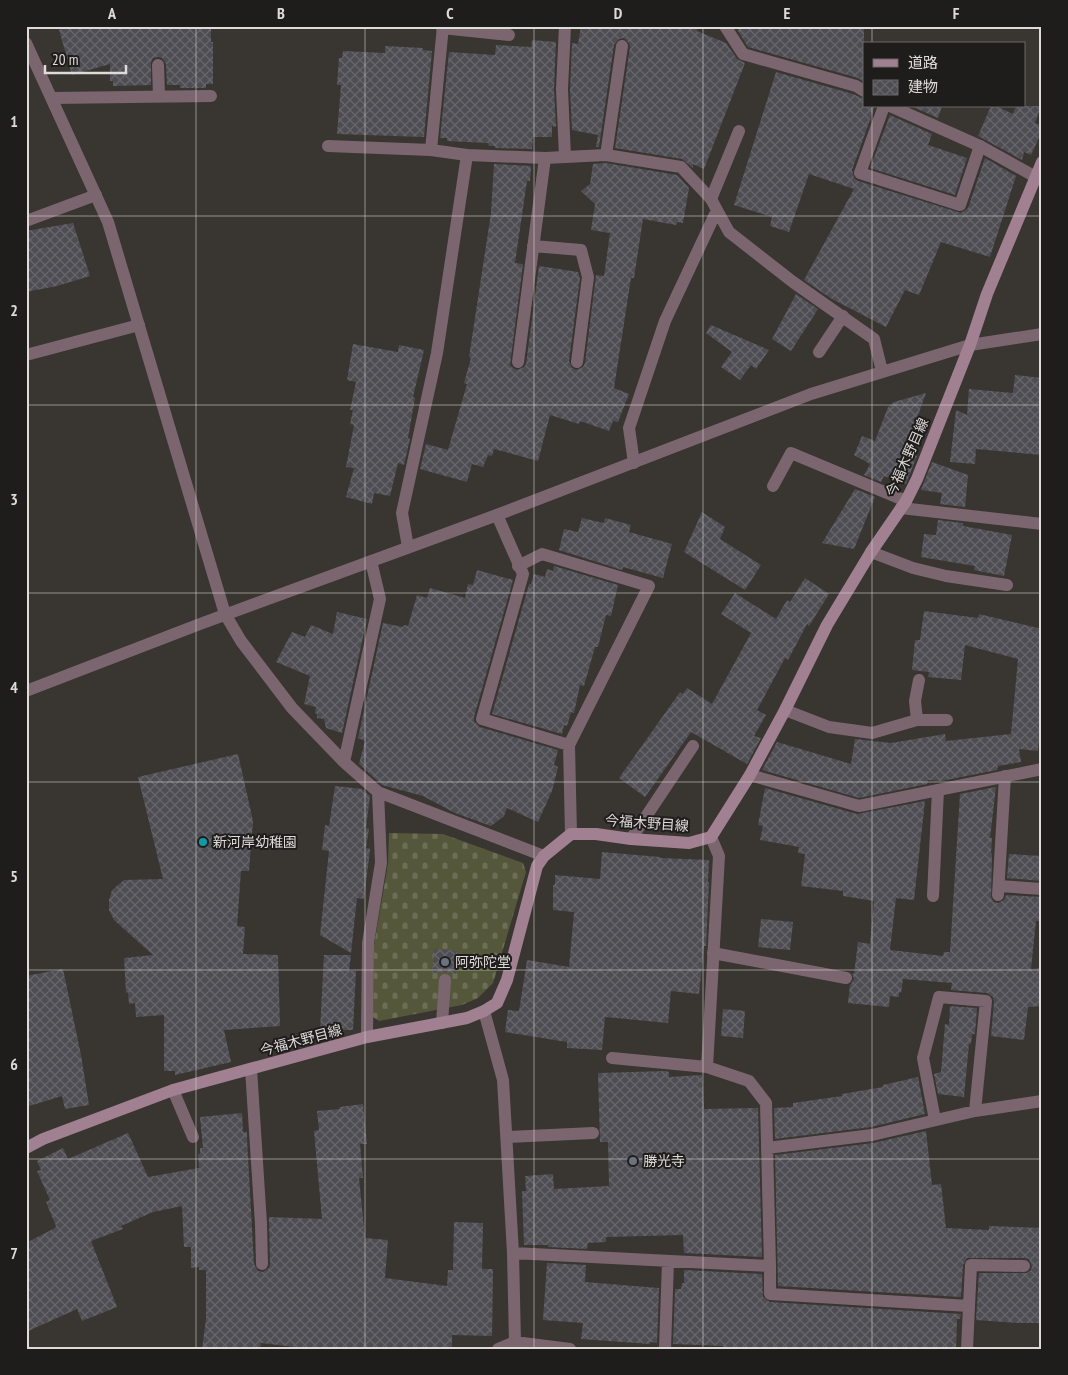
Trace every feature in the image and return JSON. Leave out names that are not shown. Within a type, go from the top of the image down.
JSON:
[{"type":"main road","name":"今福木野目線","points":[[26,1148],[173,1090],[367,1038],[467,1018],[484,1011],[497,1003],[507,980],[537,866],[544,856],[572,834],[596,834],[630,839],[688,843],[710,837],[750,775],[827,625],[872,552],[904,505],[917,480],[970,345],[987,294],[1038,177],[1042,162]]},
{"type":"street","points":[[565,26],[562,89],[565,157]]},
{"type":"street","points":[[725,26],[743,54],[856,86],[863,90]]},
{"type":"street","points":[[431,150],[442,27],[508,34]]},
{"type":"street","points":[[26,42],[108,222],[225,614],[242,641],[292,708],[344,762],[378,792],[544,856]]},
{"type":"street","points":[[606,155],[622,46]]},
{"type":"street","points":[[158,65],[159,96]]},
{"type":"street","points":[[52,98],[211,96]]},
{"type":"street","points":[[883,108],[860,173],[960,205],[980,146]]},
{"type":"street","points":[[894,108],[980,146],[1038,177]]},
{"type":"street","points":[[634,463],[629,428],[665,321],[714,205],[739,131]]},
{"type":"street","points":[[328,146],[431,150],[545,158],[606,155],[681,167],[714,205],[729,232],[793,282],[844,316],[874,339],[882,371]]},
{"type":"street","points":[[408,547],[402,513],[437,353],[467,154]]},
{"type":"street","points":[[518,362],[545,158]]},
{"type":"street","points":[[26,221],[96,195]]},
{"type":"street","points":[[533,246],[581,250],[588,277],[577,362]]},
{"type":"street","points":[[819,352],[844,316]]},
{"type":"street","points":[[26,355],[139,325]]},
{"type":"street","points":[[26,691],[225,614],[634,463],[811,394],[970,345],[1042,334]]},
{"type":"street","points":[[774,486],[790,453],[904,505],[1042,524]]},
{"type":"street","points":[[496,515],[522,574],[482,719],[569,744]]},
{"type":"street","points":[[872,552],[913,568],[946,576],[1007,585]]},
{"type":"street","points":[[518,566],[542,554],[649,586],[569,744],[572,834]]},
{"type":"street","points":[[344,762],[380,599],[371,561]]},
{"type":"street","points":[[916,720],[915,701],[919,680]]},
{"type":"street","points":[[785,710],[829,727],[872,733],[916,720],[947,720]]},
{"type":"street","points":[[630,839],[694,746]]},
{"type":"street","points":[[750,775],[859,806],[1042,769]]},
{"type":"street","points":[[1005,776],[998,890],[1042,889]]},
{"type":"street","points":[[933,896],[938,790]]},
{"type":"street","points":[[367,1038],[368,943],[381,864],[378,792]]},
{"type":"street","points":[[707,1067],[719,856],[710,837]]},
{"type":"street","points":[[714,953],[846,978]]},
{"type":"street","points":[[442,1023],[445,980]]},
{"type":"street","points":[[934,1120],[923,1058],[939,997],[986,1001],[975,1111]]},
{"type":"street","points":[[484,1011],[503,1080],[513,1253],[515,1342]]},
{"type":"street","points":[[612,1058],[707,1067],[749,1080],[766,1103],[770,1294],[969,1306]]},
{"type":"street","points":[[251,1069],[262,1224],[262,1264]]},
{"type":"street","points":[[173,1090],[193,1137]]},
{"type":"street","points":[[767,1148],[872,1135],[975,1111],[1042,1101]]},
{"type":"street","points":[[506,1137],[593,1133]]},
{"type":"street","points":[[513,1253],[770,1266]]},
{"type":"street","points":[[665,1349],[668,1261]]},
{"type":"street","points":[[968,1349],[971,1265],[1024,1266]]},
{"type":"street","points":[[498,1349],[515,1342],[570,1349]]},
{"type":"green space","points":[[389,833],[443,834],[523,863],[526,872],[493,983],[478,998],[462,1005],[379,1021],[373,1017],[374,945],[388,864]]},
{"type":"building","points":[[71,26],[211,28],[213,84],[206,84],[206,88],[180,88],[180,85],[167,85],[166,64],[162,58],[158,57],[153,58],[151,62],[151,85],[113,86],[113,81],[110,81],[110,64],[72,75],[59,30]]},
{"type":"building","points":[[581,26],[697,26],[697,31],[726,43],[737,59],[745,63],[704,169],[693,164],[693,168],[682,159],[615,148],[630,47],[624,38],[619,39],[614,45],[599,147],[596,147],[598,135],[572,130],[570,89],[572,43],[578,44]]},
{"type":"building","points":[[739,26],[864,26],[863,81],[858,78],[748,47],[738,31]]},
{"type":"building","points":[[532,40],[556,42],[554,89],[556,127],[552,126],[552,137],[533,137],[532,149],[495,148],[495,146],[489,146],[488,143],[447,141],[447,138],[440,138],[449,52],[495,55],[496,45],[531,47]]},
{"type":"building","points":[[385,46],[423,48],[423,50],[432,51],[424,137],[337,134],[341,85],[337,85],[339,58],[342,58],[343,51],[385,53]]},
{"type":"building","points":[[776,72],[853,94],[863,99],[863,108],[874,108],[852,170],[854,178],[858,181],[961,213],[968,208],[985,158],[1016,176],[990,257],[941,242],[919,295],[905,290],[886,327],[832,299],[804,280],[854,189],[809,174],[789,232],[770,226],[772,217],[734,205]]},
{"type":"building","points":[[1041,106],[1035,123],[1042,126],[1042,131],[1031,155],[1024,152],[1022,160],[978,136],[990,108],[1000,108],[1013,114],[1015,108]]},
{"type":"building","points":[[916,108],[941,108],[938,118]]},
{"type":"building","points":[[890,115],[932,134],[928,145],[967,158],[955,195],[870,168]]},
{"type":"building","points":[[606,163],[677,175],[689,188],[683,223],[677,222],[676,225],[643,219],[634,278],[631,278],[614,388],[629,394],[618,422],[613,421],[609,431],[580,421],[579,424],[550,415],[538,461],[494,449],[492,456],[488,455],[483,467],[472,464],[467,482],[420,469],[426,444],[448,450],[467,384],[464,383],[471,358],[469,357],[491,213],[494,164],[531,166],[530,181],[527,181],[515,263],[523,264],[510,365],[517,370],[526,364],[539,266],[578,272],[580,278],[569,361],[572,368],[576,370],[583,367],[585,363],[596,275],[604,276],[610,233],[591,230],[595,204],[581,191],[590,184],[593,164]]},
{"type":"building","points":[[73,223],[90,276],[57,286],[26,292],[26,231]]},
{"type":"building","points":[[796,294],[818,309],[791,351],[772,339]]},
{"type":"building","points":[[711,325],[769,350],[756,369],[751,365],[740,380],[721,367],[732,352],[706,333]]},
{"type":"building","points":[[353,344],[398,352],[399,345],[424,350],[413,397],[415,398],[408,438],[410,439],[404,465],[398,463],[390,496],[374,493],[372,504],[346,497],[354,468],[346,467],[354,425],[350,424],[353,410],[350,410],[356,382],[347,380]]},
{"type":"building","points":[[1015,375],[1042,378],[1042,455],[976,449],[975,464],[950,462],[956,410],[967,415],[969,389],[1013,393]]},
{"type":"building","points":[[926,393],[905,452],[917,456],[906,484],[884,476],[881,482],[864,475],[870,464],[854,455],[862,436],[875,441],[888,407],[894,402]]},
{"type":"building","points":[[932,462],[968,475],[965,507],[940,504],[942,493],[921,490]]},
{"type":"building","points":[[855,489],[875,497],[854,549],[822,543]]},
{"type":"building","points":[[702,512],[725,527],[720,539],[761,565],[745,590],[684,552]]},
{"type":"building","points":[[582,518],[604,523],[605,518],[631,525],[629,532],[672,544],[663,578],[623,567],[622,570],[559,550],[564,529],[578,532]]},
{"type":"building","points":[[938,520],[963,523],[963,526],[1012,535],[1004,576],[974,570],[975,566],[921,557],[924,534],[936,535]]},
{"type":"building","points":[[554,566],[618,585],[611,616],[606,615],[598,647],[595,647],[584,686],[580,685],[574,713],[571,712],[567,726],[564,725],[562,734],[492,714],[529,584],[531,584],[534,574],[545,577],[547,569],[553,571]]},
{"type":"building","points":[[477,570],[513,580],[474,721],[480,727],[558,750],[554,765],[558,767],[552,791],[538,822],[507,808],[504,816],[491,826],[455,813],[423,796],[382,785],[359,764],[365,741],[358,738],[383,623],[403,627],[404,625],[408,626],[417,595],[427,598],[430,588],[465,598],[468,584],[473,585]]},
{"type":"building","points":[[805,578],[829,594],[809,626],[807,624],[788,660],[785,658],[757,710],[766,715],[754,736],[761,738],[747,764],[691,732],[645,797],[619,778],[680,692],[683,694],[687,688],[712,704],[751,633],[721,614],[735,593],[776,619],[787,600],[790,602]]},
{"type":"building","points":[[924,611],[978,618],[979,614],[1042,629],[1042,707],[1038,751],[1019,749],[1021,762],[998,766],[997,770],[941,781],[928,780],[927,784],[859,798],[762,770],[777,742],[851,764],[855,739],[891,743],[945,734],[946,741],[1011,734],[1018,659],[965,645],[961,680],[928,677],[929,672],[912,670],[915,640],[920,640]]},
{"type":"building","points":[[337,612],[367,619],[342,733],[326,728],[324,719],[317,718],[315,713],[316,707],[304,704],[310,676],[276,662],[292,632],[305,637],[311,625],[333,634]]},
{"type":"building","points":[[238,754],[253,821],[249,871],[241,871],[237,926],[245,927],[243,954],[278,955],[280,1026],[224,1030],[231,1062],[175,1075],[175,1071],[164,1071],[164,1015],[136,1017],[135,1003],[129,1004],[128,992],[126,993],[124,958],[153,955],[114,920],[109,910],[109,900],[112,890],[124,880],[163,879],[138,777]]},
{"type":"building","points":[[335,786],[362,789],[370,796],[366,828],[369,829],[366,848],[370,849],[369,858],[364,899],[357,898],[351,953],[320,935],[329,851],[322,850],[325,825],[329,826]]},
{"type":"building","points":[[996,787],[990,838],[992,838],[991,898],[994,902],[998,903],[1004,900],[1006,895],[1042,897],[1042,921],[1036,921],[1031,969],[1042,968],[1042,1006],[1028,1007],[1024,1040],[991,1036],[993,997],[987,993],[951,990],[952,983],[903,979],[899,997],[890,996],[889,1007],[848,1003],[850,985],[854,979],[852,973],[854,974],[858,942],[870,944],[874,901],[843,896],[843,891],[801,886],[805,854],[798,853],[799,847],[760,840],[763,826],[758,825],[765,788],[857,814],[925,801],[914,900],[896,898],[890,950],[943,956],[944,952],[950,952],[960,794]]},
{"type":"building","points":[[602,852],[660,858],[709,860],[706,946],[704,946],[699,994],[671,991],[668,1023],[605,1017],[602,1050],[567,1048],[567,1042],[505,1032],[508,1010],[519,1011],[527,960],[569,967],[574,912],[553,910],[555,875],[600,879]]},
{"type":"building","points":[[1009,854],[1042,856],[1042,881],[1007,878]]},
{"type":"building","points":[[761,919],[793,922],[790,950],[758,947]]},
{"type":"building","name":"阿弥陀堂","points":[[434,949],[457,951],[456,974],[446,972],[432,973]]},
{"type":"building","points":[[324,955],[351,955],[349,971],[356,971],[353,1030],[320,1030]]},
{"type":"building","points":[[63,969],[81,1055],[89,1105],[65,1109],[62,1096],[26,1107],[26,976]]},
{"type":"building","points":[[950,1006],[977,1008],[975,1034],[972,1034],[971,1044],[969,1044],[964,1097],[938,1094],[934,1074],[941,1072],[945,1024],[949,1025]]},
{"type":"building","points":[[723,1009],[745,1011],[743,1038],[721,1036]]},
{"type":"building","points":[[669,1072],[669,1077],[702,1075],[704,1109],[758,1108],[762,1257],[684,1253],[683,1235],[606,1237],[606,1242],[588,1243],[587,1249],[548,1247],[548,1245],[524,1245],[522,1191],[526,1191],[525,1176],[553,1174],[554,1189],[609,1186],[608,1142],[600,1142],[598,1073]]},
{"type":"building","points":[[918,1077],[925,1114],[871,1127],[775,1139],[774,1108],[793,1107],[793,1103],[842,1096],[842,1094],[883,1087],[883,1085]]},
{"type":"building","points":[[363,1104],[367,1144],[360,1144],[363,1178],[359,1178],[365,1238],[388,1240],[385,1278],[447,1286],[448,1270],[453,1270],[454,1222],[483,1223],[482,1269],[493,1269],[492,1336],[452,1335],[452,1349],[312,1349],[261,1343],[260,1349],[202,1349],[206,1319],[206,1270],[199,1270],[199,1267],[191,1268],[191,1247],[184,1247],[182,1206],[153,1212],[121,1226],[123,1229],[91,1241],[117,1307],[82,1321],[77,1309],[26,1332],[26,1243],[56,1226],[46,1202],[50,1200],[37,1171],[41,1170],[37,1161],[63,1148],[68,1159],[128,1133],[148,1177],[199,1168],[198,1154],[200,1154],[200,1148],[203,1148],[200,1117],[242,1113],[243,1132],[247,1132],[254,1264],[258,1271],[263,1272],[269,1268],[270,1264],[269,1217],[322,1219],[314,1131],[319,1130],[317,1111]]},
{"type":"building","points":[[926,1131],[932,1185],[941,1184],[946,1228],[989,1230],[989,1226],[1042,1228],[1042,1323],[976,1320],[979,1273],[1027,1273],[1031,1270],[1032,1266],[1029,1259],[1024,1258],[967,1258],[963,1265],[961,1297],[778,1286],[775,1155],[873,1143]]},
{"type":"building","points":[[547,1263],[586,1265],[585,1282],[659,1288],[657,1343],[581,1339],[583,1323],[543,1320]]},
{"type":"building","points":[[684,1270],[762,1274],[763,1297],[770,1302],[961,1314],[960,1319],[957,1319],[956,1349],[723,1349],[723,1346],[673,1344],[675,1289],[681,1289],[682,1283],[684,1283]]},
{"type":"place","name":"新河岸幼稚園","points":[[203,842]]},
{"type":"place","name":"阿弥陀堂","points":[[445,962]]},
{"type":"place","name":"勝光寺","points":[[633,1161]]}]
